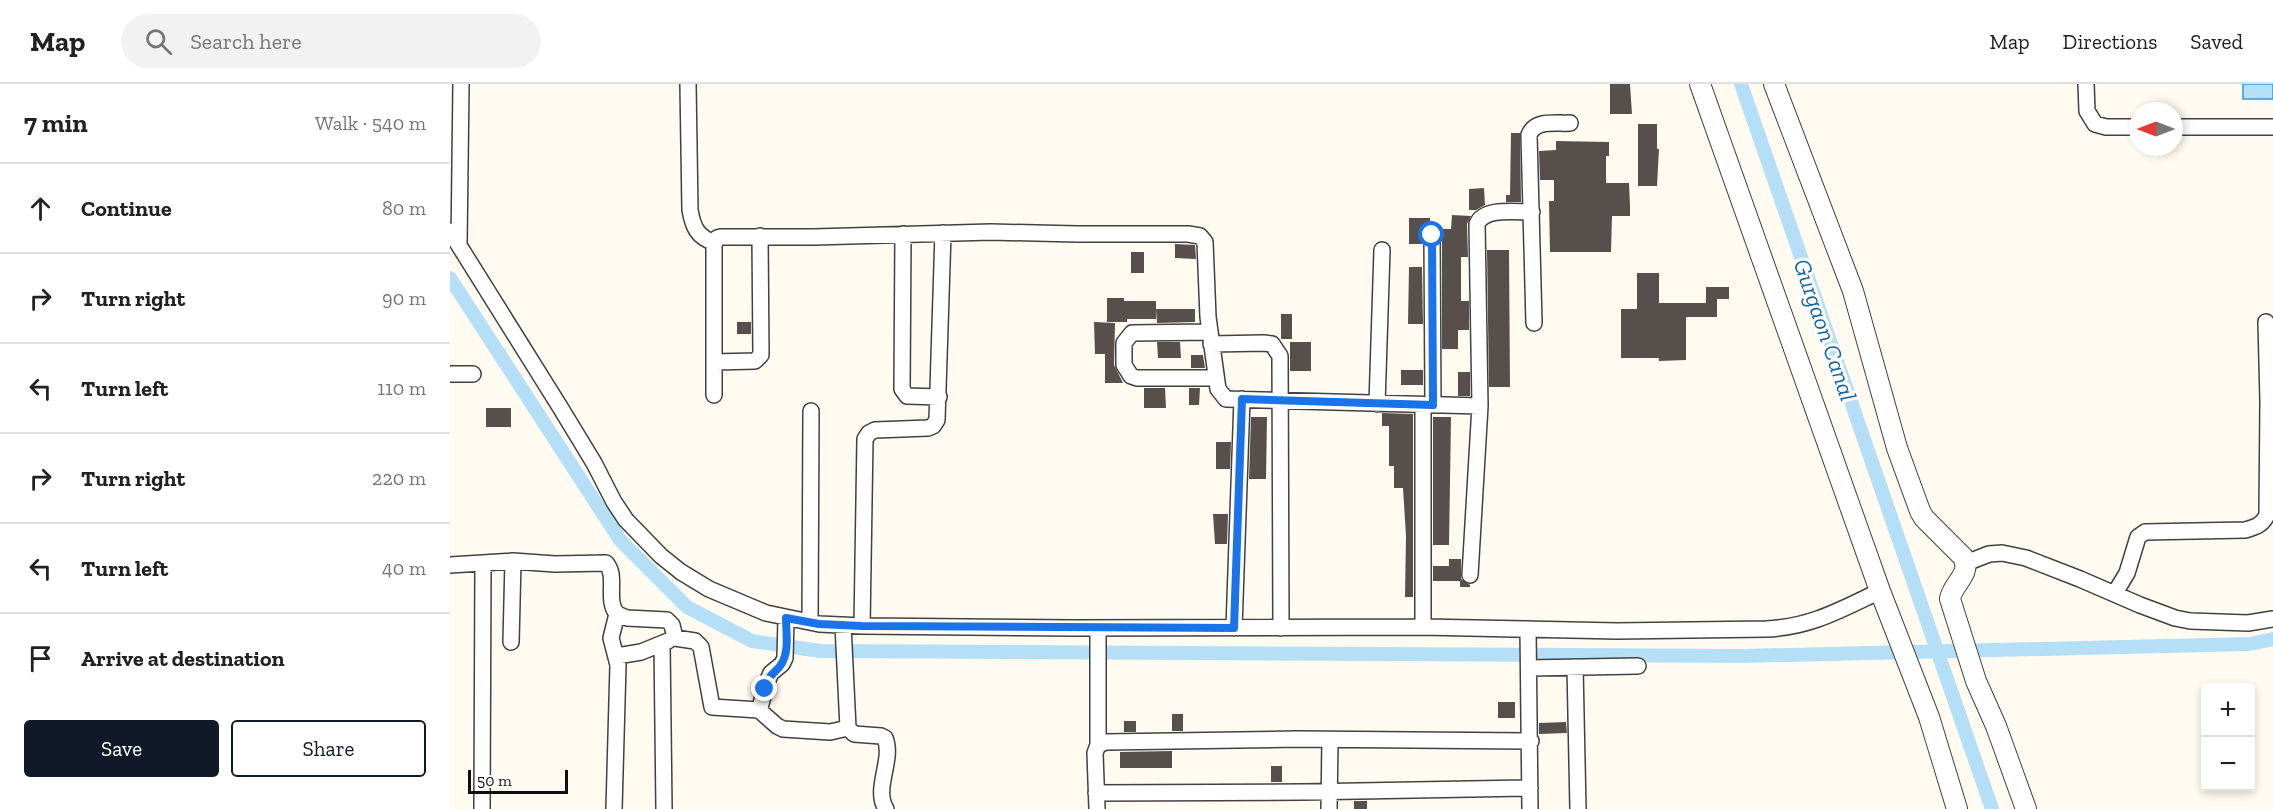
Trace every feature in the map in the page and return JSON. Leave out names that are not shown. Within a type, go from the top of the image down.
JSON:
[{"type":"street","points":[[459,245],[461,84]]},
{"type":"street","points":[[688,84],[690,210],[694,229],[698,234],[715,243]]},
{"type":"street","points":[[1700,84],[1880,591],[1920,696],[1956,809]]},
{"type":"street","points":[[1774,84],[1853,291],[1897,448],[1920,511],[1966,563],[1964,575],[1950,599],[1977,681],[2026,809]]},
{"type":"street","points":[[2086,84],[2086,111],[2095,124],[2106,127],[2129,127]]},
{"type":"street","points":[[1534,323],[1530,130],[1539,124],[1570,123]]},
{"type":"street","points":[[2183,127],[2273,128]]},
{"type":"street","points":[[1470,575],[1480,406],[1477,224],[1479,219],[1490,213],[1532,212]]},
{"type":"street","points":[[450,231],[582,444],[626,520],[681,572],[709,589],[749,607],[786,618],[862,626],[1423,627],[1639,630],[1786,628],[1823,617],[1880,591]]},
{"type":"street","points":[[714,395],[715,243],[717,238],[991,231],[1200,236],[1206,247],[1210,338],[1218,389],[1222,397],[1280,402],[1480,406]]},
{"type":"street","points":[[862,626],[865,439],[875,430],[922,429],[933,426],[937,420],[943,233]]},
{"type":"street","points":[[903,234],[900,383],[907,396],[939,397]]},
{"type":"street","points":[[1423,627],[1432,235]]},
{"type":"street","points":[[714,362],[755,361],[761,355],[760,236]]},
{"type":"street","points":[[1377,404],[1382,250]]},
{"type":"street","points":[[2115,593],[2127,573],[2138,537],[2145,532],[2245,530],[2263,523],[2267,515],[2268,401],[2265,322]]},
{"type":"street","points":[[1216,378],[1137,378],[1131,376],[1124,364],[1124,343],[1132,333],[1264,343],[1272,344],[1277,350],[1280,356],[1281,628]]},
{"type":"street","points":[[450,374],[473,374]]},
{"type":"street","points":[[1234,628],[1242,399]]},
{"type":"street","points":[[810,622],[811,411]]},
{"type":"street","points":[[1966,563],[1989,554],[2002,553],[2026,558],[2140,605],[2190,621],[2248,623],[2273,619]]},
{"type":"street","points":[[511,642],[513,561]]},
{"type":"street","points":[[450,565],[513,561],[555,564],[606,563],[611,570],[613,605],[617,615],[611,638],[617,656],[614,809]]},
{"type":"street","points":[[482,809],[483,563]]},
{"type":"street","points":[[617,615],[627,618],[667,620],[672,625],[668,641],[664,809]]},
{"type":"street","points":[[759,711],[766,682],[771,673],[782,664],[786,618]]},
{"type":"street","points":[[843,625],[848,728],[854,734],[885,738],[888,747],[883,780],[883,800],[886,809]]},
{"type":"street","points":[[1097,809],[1095,753],[1098,745],[1098,628]]},
{"type":"street","points":[[1528,628],[1530,809]]},
{"type":"street","points":[[617,656],[641,652],[668,641],[695,641],[701,647],[712,707],[759,711],[783,729],[830,732],[848,728]]},
{"type":"street","points":[[1529,657],[1575,667],[1638,666]]},
{"type":"street","points":[[1575,667],[1578,809]]},
{"type":"street","points":[[1329,809],[1330,740]]},
{"type":"street","points":[[1098,745],[1106,742],[1531,741]]},
{"type":"street","points":[[1096,793],[1530,788]]},
{"type":"water","points":[[2243,84],[2273,84],[2273,99],[2243,99]]},
{"type":"building","points":[[1610,84],[1630,84],[1632,114],[1610,114]]},
{"type":"building","points":[[1638,124],[1657,124],[1657,149],[1659,149],[1657,186],[1638,186]]},
{"type":"building","points":[[1511,133],[1520,133],[1521,202],[1506,202],[1506,195],[1510,195]]},
{"type":"building","points":[[1556,141],[1609,142],[1609,156],[1606,156],[1606,183],[1629,183],[1630,206],[1630,216],[1612,216],[1611,252],[1550,252],[1549,201],[1554,201],[1554,180],[1540,180],[1539,151],[1556,150]]},
{"type":"building","points":[[1484,188],[1485,205],[1476,210],[1469,210],[1469,189]]},
{"type":"building","points":[[1452,215],[1471,216],[1467,224],[1468,257],[1461,257],[1461,301],[1469,301],[1469,330],[1458,330],[1458,349],[1442,349],[1442,235],[1439,229],[1451,229]]},
{"type":"building","points":[[1409,218],[1430,218],[1430,226],[1423,231],[1422,244],[1409,244]]},
{"type":"building","points":[[1175,244],[1195,245],[1196,259],[1175,258]]},
{"type":"building","points":[[1487,250],[1509,250],[1510,387],[1489,387]]},
{"type":"building","points":[[1131,252],[1144,252],[1144,273],[1131,273]]},
{"type":"building","points":[[1409,267],[1422,267],[1423,324],[1408,324]]},
{"type":"building","points":[[1637,273],[1659,273],[1659,303],[1706,303],[1706,287],[1729,287],[1729,299],[1717,299],[1717,317],[1686,317],[1686,360],[1659,361],[1659,358],[1621,358],[1621,309],[1637,309]]},
{"type":"building","points":[[1107,298],[1124,298],[1124,301],[1156,301],[1156,319],[1107,322]]},
{"type":"building","points":[[1156,309],[1195,309],[1195,322],[1157,323]]},
{"type":"building","points":[[1281,314],[1292,314],[1292,339],[1281,339]]},
{"type":"building","points":[[737,322],[751,322],[751,334],[737,334]]},
{"type":"building","points":[[1094,322],[1115,323],[1114,365],[1123,383],[1105,383],[1105,354],[1095,354]]},
{"type":"building","points":[[1157,342],[1180,342],[1181,358],[1158,358]]},
{"type":"building","points":[[1290,342],[1311,342],[1311,371],[1290,371]]},
{"type":"building","points":[[1191,355],[1203,355],[1205,368],[1191,368]]},
{"type":"building","points":[[1401,370],[1423,370],[1423,385],[1401,385]]},
{"type":"building","points":[[1458,372],[1470,372],[1470,396],[1458,396]]},
{"type":"building","points":[[1144,388],[1165,388],[1166,408],[1144,408]]},
{"type":"building","points":[[1189,388],[1200,388],[1199,405],[1189,405]]},
{"type":"building","points":[[486,408],[511,408],[511,427],[486,427]]},
{"type":"building","points":[[1382,413],[1413,414],[1413,597],[1405,597],[1406,536],[1403,488],[1394,488],[1394,466],[1389,466],[1389,426],[1382,426]]},
{"type":"building","points":[[1251,417],[1267,417],[1266,479],[1249,479]]},
{"type":"building","points":[[1433,417],[1451,417],[1449,545],[1433,545]]},
{"type":"building","points":[[1216,442],[1231,442],[1230,469],[1216,469]]},
{"type":"building","points":[[1213,514],[1228,514],[1227,544],[1215,544]]},
{"type":"building","points":[[1449,559],[1461,559],[1461,579],[1470,587],[1460,587],[1460,581],[1433,581],[1433,566],[1449,566]]},
{"type":"building","points":[[1498,702],[1515,702],[1515,718],[1498,718]]},
{"type":"building","points":[[1172,714],[1183,714],[1183,731],[1172,731]]},
{"type":"building","points":[[1124,721],[1136,721],[1136,732],[1124,732]]},
{"type":"building","points":[[1566,722],[1567,733],[1539,734],[1539,723]]},
{"type":"building","points":[[1172,751],[1172,768],[1120,768],[1120,752]]},
{"type":"building","points":[[1271,766],[1282,766],[1282,782],[1271,782]]},
{"type":"building","points":[[1354,801],[1367,801],[1367,809],[1354,809]]},
{"type":"waterway","name":"Gurgaon Canal","points":[[1741,84],[1992,809]]},
{"type":"waterway","points":[[450,278],[620,540],[687,607],[752,641],[820,651],[1741,656],[2250,644],[2273,639]]},
{"type":"route","points":[[765,689],[771,673],[780,667],[785,658],[786,618],[819,624],[862,626],[1234,628],[1242,399],[1280,402],[1433,405],[1432,235]]}]
